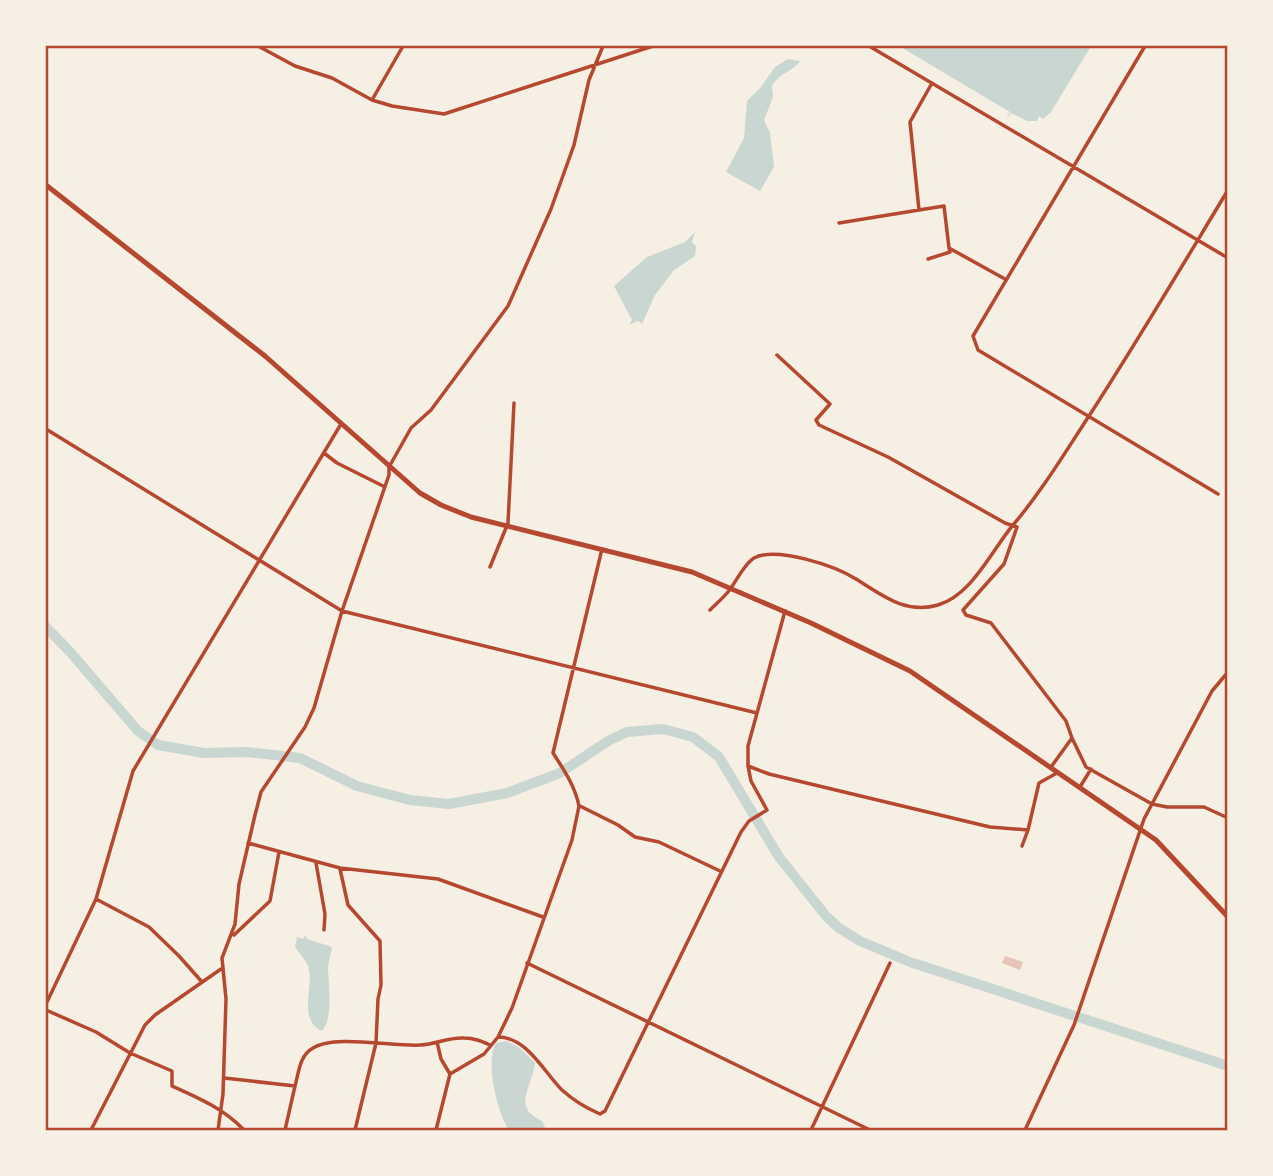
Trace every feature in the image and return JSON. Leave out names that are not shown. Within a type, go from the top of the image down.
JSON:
[{"type":"main road","points":[[46,185],[265,356],[420,493],[441,505],[505,527],[672,565],[785,611],[910,671],[1156,840],[1227,917]]},
{"type":"street","points":[[258,46],[295,66],[332,78],[372,100],[444,114],[653,46]]},
{"type":"street","points":[[372,100],[403,46]]},
{"type":"street","points":[[218,1130],[224,1079],[226,999],[222,958],[232,937],[239,884],[261,792],[305,727],[314,708],[342,611],[389,475],[388,467],[411,428],[431,410],[508,306],[551,209],[581,122],[589,80],[603,46]]},
{"type":"street","points":[[869,46],[1227,258]]},
{"type":"street","points":[[1145,46],[973,336],[978,349],[1218,494]]},
{"type":"street","points":[[919,209],[909,122],[932,83]]},
{"type":"street","points":[[710,610],[751,560],[770,554],[788,556],[843,572],[874,593],[909,607],[930,608],[942,604],[961,591],[986,565],[1044,485],[1162,301],[1227,190]]},
{"type":"street","points":[[839,223],[944,206],[950,253],[929,259]]},
{"type":"street","points":[[949,248],[961,252],[1005,279]]},
{"type":"street","points":[[777,355],[830,404],[816,420],[819,425],[888,457],[1017,527],[1004,564],[963,610],[966,615],[991,623],[1052,700],[1066,721],[1086,767],[1152,804],[1167,807],[1204,807],[1227,818]]},
{"type":"street","points":[[489,567],[508,523],[514,402]]},
{"type":"street","points":[[46,1004],[96,899],[127,788],[145,748],[341,424]]},
{"type":"street","points":[[46,429],[342,611],[757,713]]},
{"type":"street","points":[[324,453],[337,463],[385,487]]},
{"type":"street","points":[[450,1074],[484,1054],[498,1037],[512,1008],[572,840],[579,806],[572,782],[553,752],[602,549]]},
{"type":"street","points":[[498,1037],[519,1044],[545,1068],[564,1091],[586,1108],[600,1114],[605,1111],[741,832],[749,821],[767,810],[751,781],[748,746],[785,611]]},
{"type":"street","points":[[1025,1130],[1074,1026],[1140,829],[1212,691],[1227,672]]},
{"type":"street","points":[[1051,767],[1072,738]]},
{"type":"street","points":[[748,766],[769,774],[990,827],[1028,830]]},
{"type":"street","points":[[1080,787],[1091,769]]},
{"type":"street","points":[[1022,846],[1040,783],[1059,772]]},
{"type":"street","points":[[579,806],[618,825],[635,837],[659,842],[720,872]]},
{"type":"street","points":[[248,843],[340,868],[438,879],[543,917]]},
{"type":"street","points":[[232,937],[270,901],[279,852]]},
{"type":"street","points":[[316,862],[325,914],[324,930]]},
{"type":"street","points":[[340,868],[348,905],[380,942],[381,985],[377,999],[376,1043],[355,1130]]},
{"type":"street","points":[[96,899],[149,927],[202,982]]},
{"type":"street","points":[[527,963],[870,1130]]},
{"type":"street","points":[[811,1130],[890,963]]},
{"type":"street","points":[[91,1130],[145,1025],[222,969]]},
{"type":"street","points":[[46,1010],[96,1032],[130,1054],[172,1071],[172,1086],[231,1116],[244,1130]]},
{"type":"street","points":[[285,1130],[302,1058],[319,1044],[335,1041],[422,1045],[462,1038],[477,1039],[490,1045]]},
{"type":"street","points":[[436,1042],[450,1074],[436,1130]]},
{"type":"street","points":[[224,1079],[295,1086]]},
{"type":"shaded area","points":[[899,46],[1091,46],[1051,112],[1043,119],[1039,116],[1037,121],[1027,121],[1011,113],[1006,120],[1010,112]]},
{"type":"shaded area","points":[[788,59],[800,61],[772,86],[773,97],[764,120],[770,133],[774,167],[760,191],[726,172],[744,138],[747,101],[775,67]]},
{"type":"shaded area","points":[[695,232],[692,242],[696,246],[695,256],[674,270],[655,295],[642,324],[638,321],[629,325],[632,320],[614,286],[647,257],[685,242]]},
{"type":"shaded area","points":[[306,935],[307,939],[332,947],[328,969],[329,1011],[322,1031],[310,1020],[308,967],[295,947],[297,937],[303,939]]},
{"type":"shaded area","points":[[506,1041],[520,1048],[535,1063],[525,1103],[527,1110],[542,1121],[546,1130],[509,1130],[505,1122],[494,1087],[492,1062],[496,1043]]},
{"type":"building","points":[[1005,956],[1023,962],[1020,970],[1002,963]]},
{"type":"waterway","points":[[46,627],[138,731],[158,745],[204,753],[247,752],[300,758],[357,786],[410,800],[449,804],[507,793],[560,773],[608,741],[627,732],[663,729],[693,737],[719,757],[779,857],[826,916],[860,941],[910,962],[1228,1066]]}]
